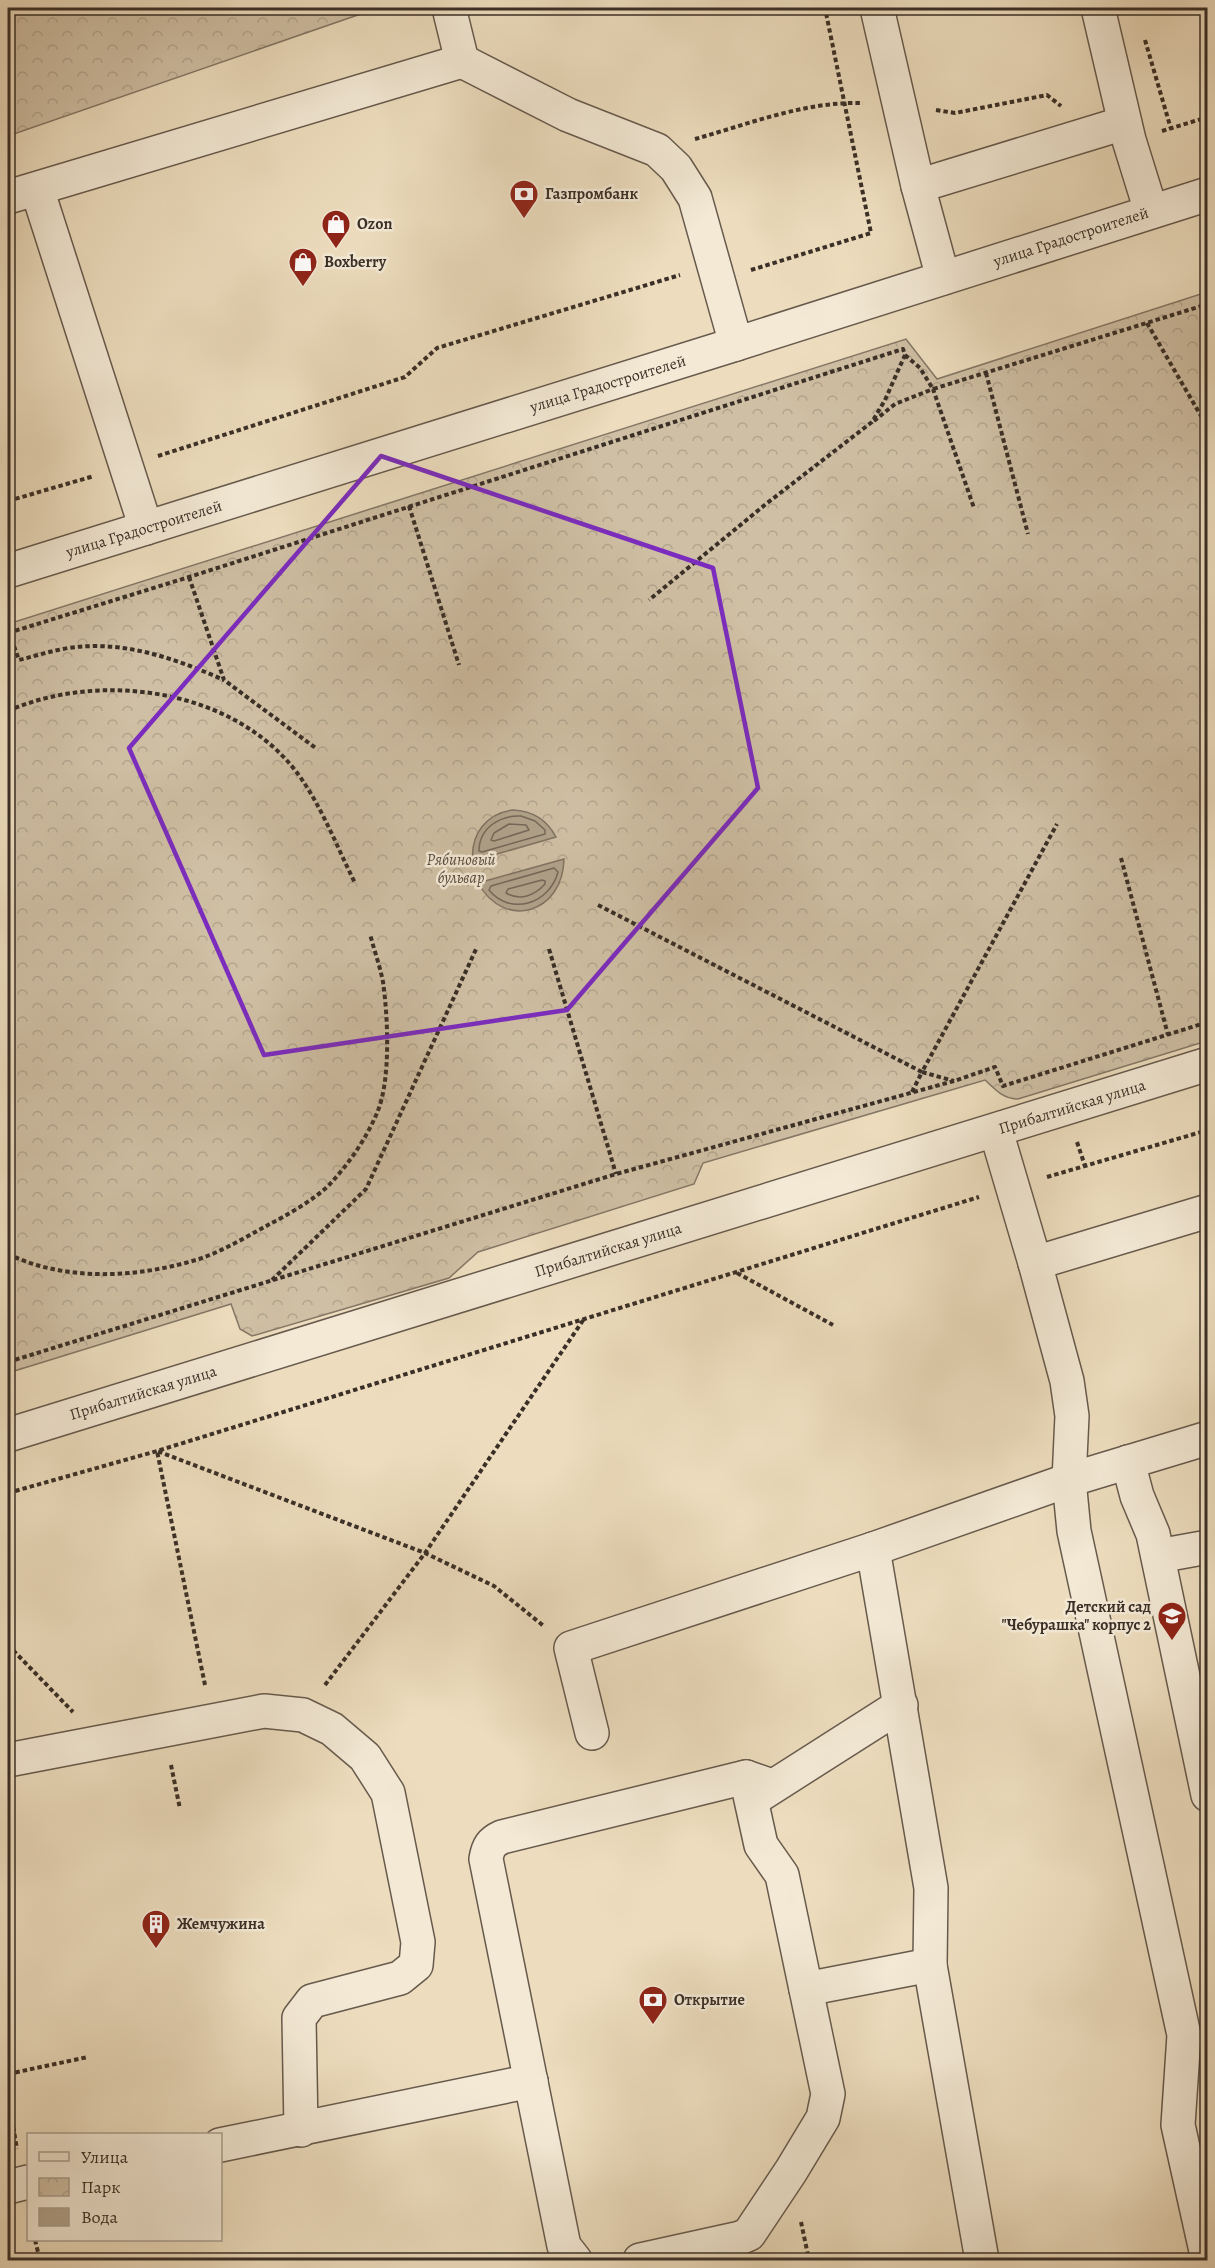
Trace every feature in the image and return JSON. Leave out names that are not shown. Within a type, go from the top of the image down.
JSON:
[{"type":"street","points":[[449,8],[462,61]]},
{"type":"street","points":[[877,8],[918,186],[943,278]]},
{"type":"street","points":[[1098,8],[1124,123],[1151,212]]},
{"type":"street","points":[[146,528],[22,193],[462,61],[568,115],[657,150],[676,168],[695,198],[736,344]]},
{"type":"street","points":[[918,186],[1124,123]]},
{"type":"street","name":"улица Градостроителей","points":[[8,571],[1208,194]]},
{"type":"street","name":"Прибалтийская улица","points":[[8,1435],[1208,1064]]},
{"type":"street","points":[[996,1131],[1067,1381],[1072,1416],[1069,1480],[1074,1531],[1184,2035],[1195,2070],[1178,2125],[1207,2258],[1190,2260]]},
{"type":"street","points":[[1035,1263],[1208,1211]]},
{"type":"street","points":[[592,1733],[571,1648],[873,1549],[1069,1480],[1208,1438]]},
{"type":"street","points":[[1128,1462],[1137,1497],[1154,1534],[1208,1795]]},
{"type":"street","points":[[1158,1556],[1208,1547]]},
{"type":"street","points":[[873,1549],[932,1888],[930,1965],[982,2260]]},
{"type":"street","points":[[575,2260],[564,2246],[486,1859],[488,1849],[494,1841],[502,1837],[756,1788],[901,1705]]},
{"type":"street","points":[[8,1760],[264,1711],[303,1715],[332,1730],[365,1757],[388,1793],[418,1942],[416,1965],[400,1978],[312,2001],[299,2018],[301,2130]]},
{"type":"street","points":[[640,2260],[740,2238],[749,2234],[791,2172],[823,2118],[828,2094],[807,1989],[782,1875],[761,1845],[756,1788]]},
{"type":"street","points":[[807,1989],[930,1965]]},
{"type":"street","points":[[222,2145],[531,2081]]},
{"type":"street","points":[[8,2187],[27,2182]]},
{"type":"path","points":[[8,501],[125,467],[405,377],[437,348],[679,275],[749,271],[871,233],[825,8]]},
{"type":"path","points":[[1142,30],[1171,129]]},
{"type":"path","points":[[649,600],[766,504],[895,404],[933,389],[1208,304]]},
{"type":"path","points":[[1147,323],[1208,428]]},
{"type":"path","points":[[317,749],[224,680],[179,660],[143,651],[102,646],[68,648],[19,660],[8,633],[903,349],[905,355],[920,368],[933,389],[974,508]]},
{"type":"path","points":[[872,422],[885,400],[905,355]]},
{"type":"path","points":[[986,373],[1028,534]]},
{"type":"path","points":[[409,506],[459,665]]},
{"type":"path","points":[[189,577],[224,680]]},
{"type":"path","points":[[8,711],[56,697],[96,691],[136,691],[174,696],[212,709],[254,730],[298,774],[319,810],[355,883]]},
{"type":"path","points":[[912,1092],[1057,824]]},
{"type":"path","points":[[1121,858],[1168,1035]]},
{"type":"path","points":[[598,905],[922,1072],[954,1081]]},
{"type":"path","points":[[8,1254],[23,1262],[71,1272],[114,1274],[157,1269],[200,1258],[244,1239],[284,1216],[328,1186],[356,1150],[377,1112],[385,1079],[387,1035],[383,982],[370,934]]},
{"type":"path","points":[[272,1280],[366,1189],[477,947]]},
{"type":"path","points":[[549,949],[616,1174]]},
{"type":"path","points":[[8,1362],[616,1174],[954,1081],[995,1067],[1003,1086],[1208,1022]]},
{"type":"path","points":[[8,1493],[157,1451],[1012,1187],[1208,1130]]},
{"type":"path","points":[[736,1272],[833,1325]]},
{"type":"path","points":[[303,1715],[424,1553],[584,1319]]},
{"type":"path","points":[[157,1451],[424,1553],[494,1586],[571,1648]]},
{"type":"path","points":[[157,1451],[213,1721]]},
{"type":"path","points":[[8,1645],[103,1742]]},
{"type":"path","points":[[164,1731],[180,1809]]},
{"type":"path","points":[[8,2074],[87,2058]]},
{"type":"path","points":[[35,2241],[40,2260]]},
{"type":"highlighted area","points":[[381,456],[713,568],[758,788],[567,1010],[264,1055],[129,748]]},
{"type":"green space","points":[[8,8],[378,8],[8,136]]},
{"type":"green space","name":"Рябиновый бульвар","points":[[1207,292],[1207,1041],[1018,1099],[1004,1096],[985,1080],[703,1163],[694,1184],[478,1252],[449,1278],[252,1336],[240,1329],[231,1304],[8,1373],[8,624],[906,339],[937,379]]},
{"type":"water","points":[[513,810],[533,814],[544,821],[556,837],[473,861],[474,842],[482,826],[495,815]]},
{"type":"water","points":[[564,859],[561,878],[554,892],[543,903],[531,909],[517,911],[503,907],[489,898],[478,883]]},
{"type":"place","name":"Газпромбанк","points":[[524,220]]},
{"type":"place","name":"Ozon","points":[[336,250]]},
{"type":"place","name":"Boxberry","points":[[303,288]]},
{"type":"place","name":"Детский сад \"Чебурашка\" корпус 2","points":[[1172,1642]]},
{"type":"place","name":"Жемчужина","points":[[156,1950]]},
{"type":"place","name":"Открытие","points":[[653,2026]]}]
